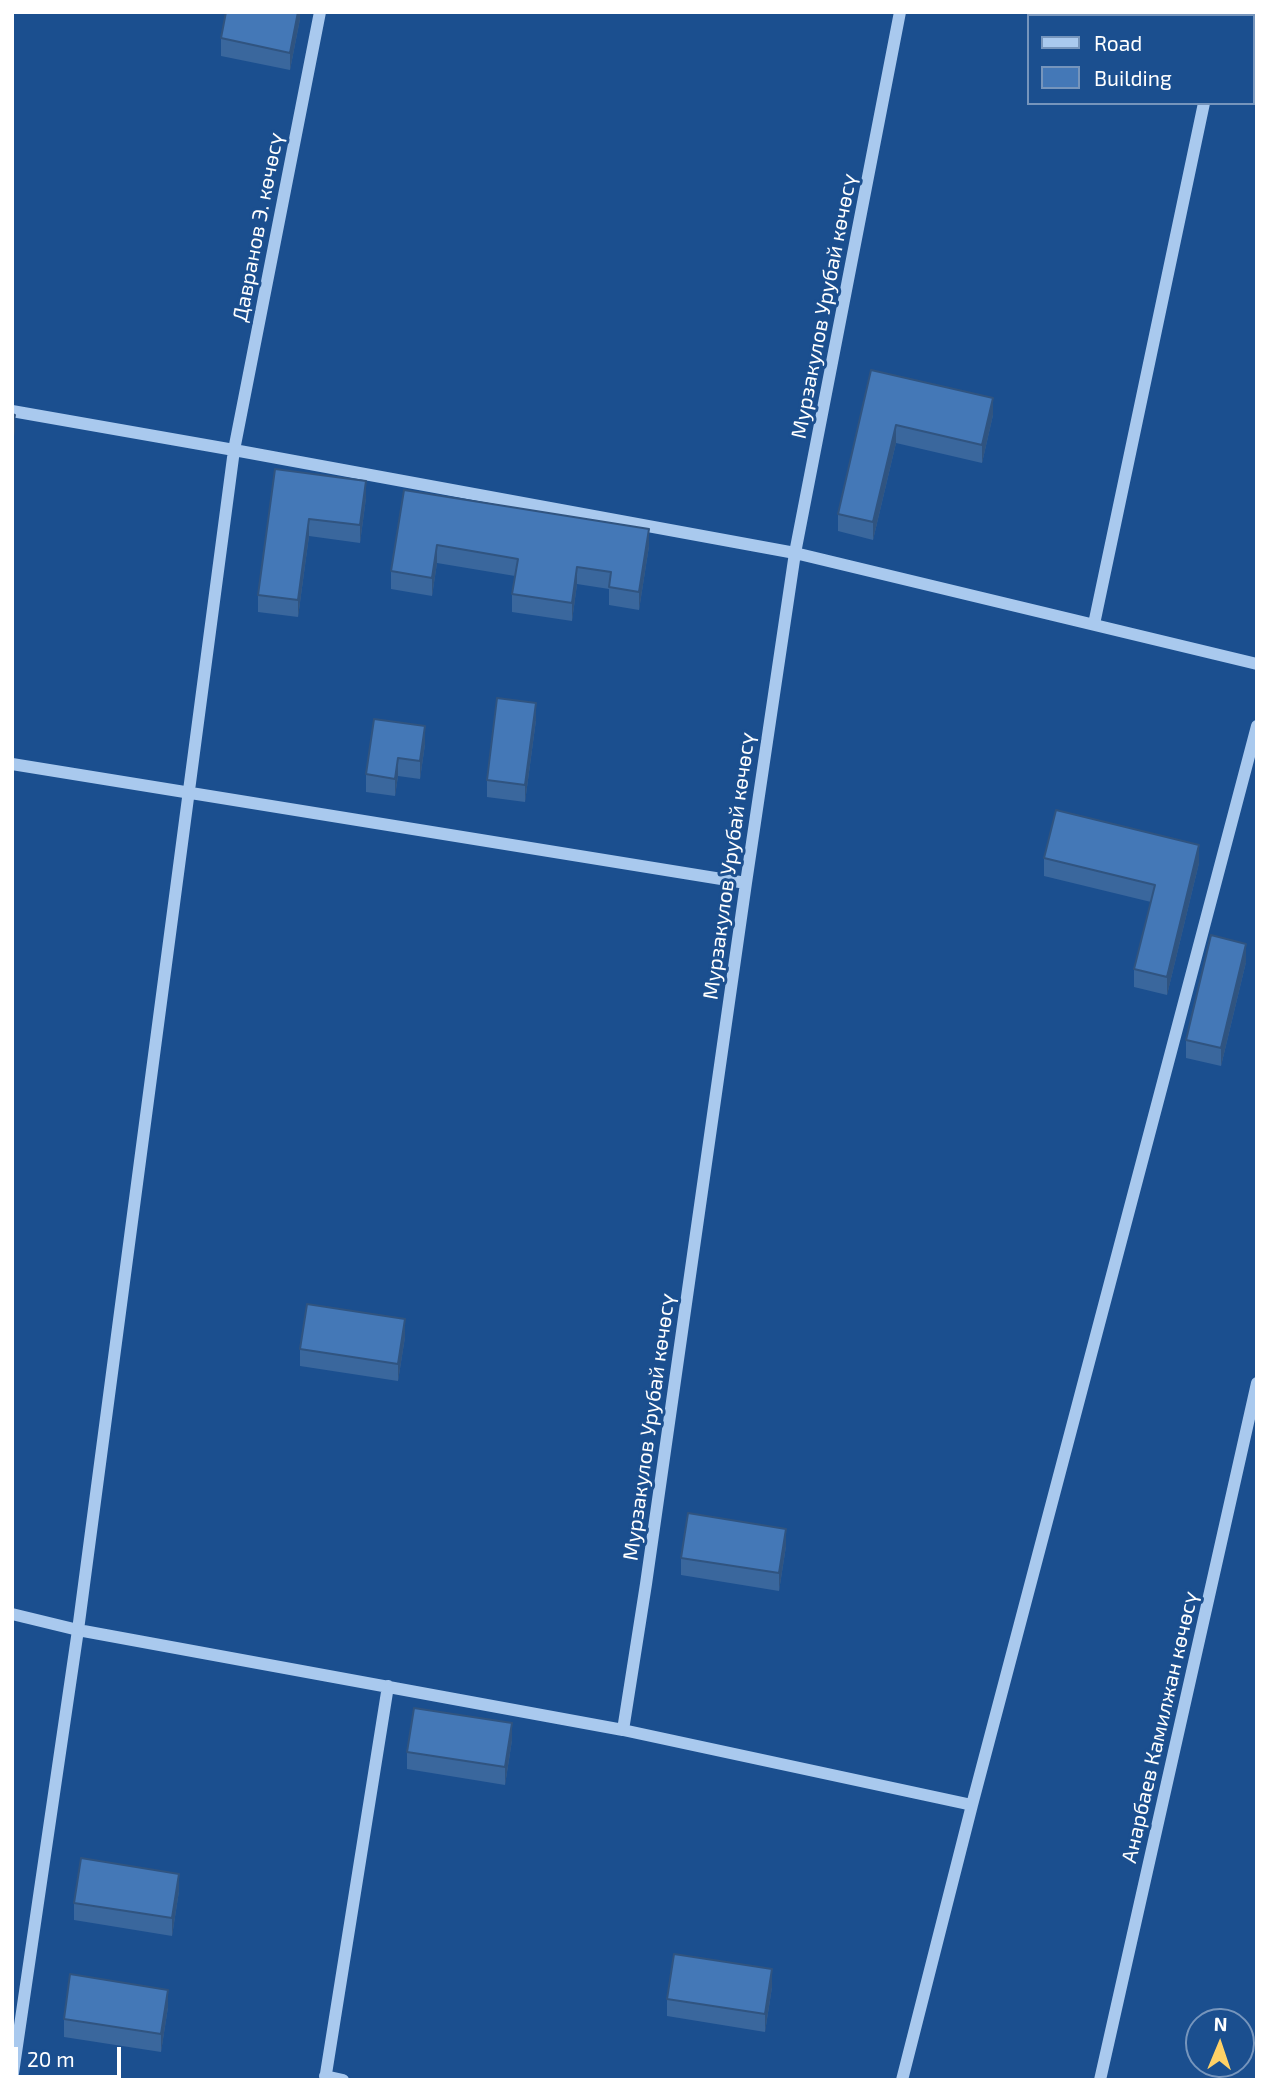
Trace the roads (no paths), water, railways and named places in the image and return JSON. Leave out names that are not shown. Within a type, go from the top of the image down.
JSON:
[{"type":"street","name":"Давранов Э. көчөсү","points":[[12,2080],[78,1630],[234,450],[320,12]]},
{"type":"street","name":"Мурзакулов Урубай көчөсү","points":[[623,1730],[795,553],[900,12]]},
{"type":"street","points":[[1094,624],[1204,105]]},
{"type":"street","points":[[12,411],[795,553],[1257,664]]},
{"type":"street","points":[[902,2080],[1257,726]]},
{"type":"street","points":[[12,764],[746,883]]},
{"type":"street","name":"Анарбаев Камилжан көчөсү","points":[[1100,2080],[1257,1383]]},
{"type":"street","points":[[12,1614],[78,1630],[623,1730],[972,1805]]},
{"type":"street","points":[[344,2080],[325,2078],[388,1686]]}]
